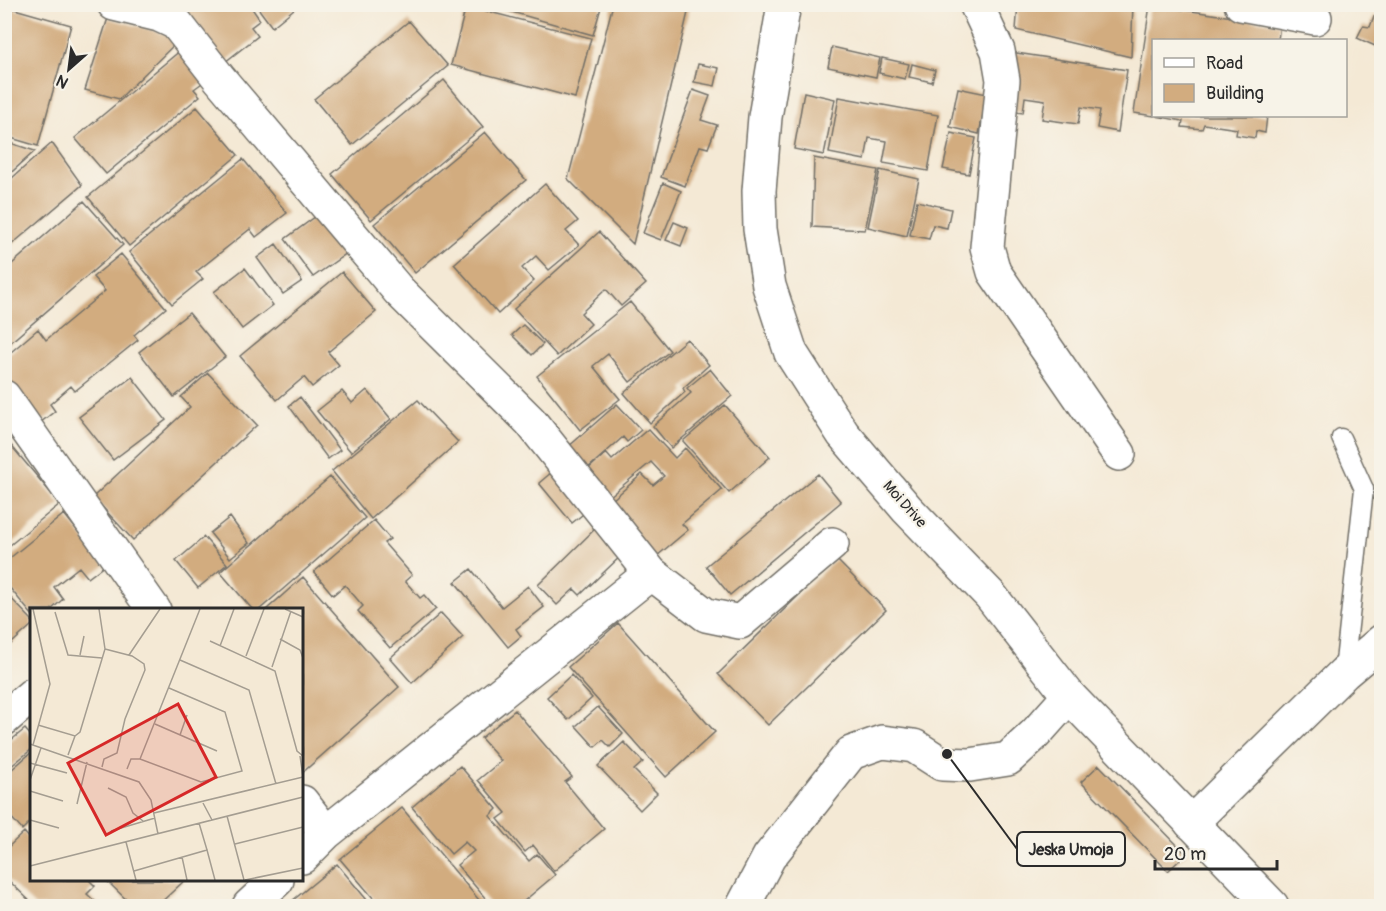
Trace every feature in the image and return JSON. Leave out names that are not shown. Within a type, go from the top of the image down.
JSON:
[{"type":"street","points":[[114,4],[159,15],[176,23],[219,78],[399,291],[531,421],[651,573],[706,615],[740,622],[832,544]]},
{"type":"street","name":"Moi Drive","points":[[784,4],[765,117],[759,191],[760,230],[769,286],[791,353],[843,434],[908,509],[990,595],[1069,696],[1272,906]]},
{"type":"street","points":[[976,4],[998,51],[1003,80],[987,247],[994,273],[1119,454]]},
{"type":"street","points":[[1241,4],[1315,18]]},
{"type":"street","points":[[4,397],[142,605]]},
{"type":"street","points":[[303,856],[326,833],[651,573]]},
{"type":"street","points":[[1191,823],[1344,673],[1382,641]]},
{"type":"street","points":[[742,906],[769,857],[851,753],[882,742],[914,746],[942,764],[970,765],[1008,759],[1036,733],[1069,696]]},
{"type":"street","points":[[4,719],[30,698]]},
{"type":"street","points":[[303,803],[326,833]]},
{"type":"street","points":[[249,906],[275,881]]},
{"type":"lane","points":[[1341,438],[1364,489],[1344,673]]},
{"type":"building","points":[[188,4],[249,4],[260,20],[251,27],[258,36],[225,62],[183,8]]},
{"type":"building","points":[[255,4],[290,4],[294,9],[272,27]]},
{"type":"building","points":[[483,4],[602,4],[593,35]]},
{"type":"building","points":[[613,4],[690,4],[633,244],[568,179]]},
{"type":"building","points":[[1018,4],[1133,4],[1131,57],[1016,30]]},
{"type":"building","points":[[1150,5],[1280,24],[1278,39],[1152,39],[1152,116],[1134,113]]},
{"type":"building","points":[[466,6],[591,38],[575,98],[451,65]]},
{"type":"building","points":[[11,8],[71,25],[38,146],[4,136],[4,33]]},
{"type":"building","points":[[1374,16],[1382,18],[1382,49],[1357,38],[1363,26],[1370,27]]},
{"type":"building","points":[[108,18],[181,38],[119,99],[85,90]]},
{"type":"building","points":[[409,21],[448,66],[352,145],[314,99]]},
{"type":"building","points":[[187,45],[213,75],[194,89],[200,96],[106,174],[75,138]]},
{"type":"building","points":[[832,47],[880,58],[876,77],[828,67]]},
{"type":"building","points":[[1010,52],[1127,70],[1118,132],[1097,128],[1100,110],[1081,107],[1078,124],[1042,119],[1045,100],[1025,97],[1023,113],[1001,110]]},
{"type":"building","points":[[882,58],[909,64],[905,79],[879,73]]},
{"type":"building","points":[[698,64],[719,68],[715,86],[694,82]]},
{"type":"building","points":[[912,64],[935,70],[932,82],[909,77]]},
{"type":"building","points":[[444,80],[483,127],[371,220],[332,174]]},
{"type":"building","points":[[958,88],[987,94],[979,134],[950,127]]},
{"type":"building","points":[[693,90],[710,96],[701,120],[717,125],[708,148],[700,146],[685,186],[661,177]]},
{"type":"building","points":[[804,92],[835,99],[824,155],[794,149]]},
{"type":"building","points":[[839,97],[938,115],[928,171],[883,163],[887,141],[869,138],[865,160],[829,153]]},
{"type":"building","points":[[197,107],[238,155],[129,246],[88,197]]},
{"type":"building","points":[[1161,117],[1267,117],[1265,133],[1256,131],[1255,138],[1236,135],[1237,129],[1204,124],[1202,129],[1182,127],[1183,121]]},
{"type":"building","points":[[485,132],[526,180],[415,273],[374,224]]},
{"type":"building","points":[[951,133],[976,138],[969,174],[943,169]]},
{"type":"building","points":[[4,141],[35,151],[4,179]]},
{"type":"building","points":[[52,143],[82,185],[4,251],[4,185]]},
{"type":"building","points":[[814,158],[878,170],[865,230],[812,227]]},
{"type":"building","points":[[243,159],[287,213],[256,237],[250,229],[196,272],[203,279],[172,304],[129,252]]},
{"type":"building","points":[[880,170],[919,179],[907,236],[868,227]]},
{"type":"building","points":[[663,183],[681,191],[661,240],[643,233]]},
{"type":"building","points":[[545,184],[578,221],[566,231],[579,245],[549,270],[536,256],[522,268],[534,281],[498,314],[454,264]]},
{"type":"building","points":[[84,201],[123,245],[4,348],[4,271]]},
{"type":"building","points":[[917,201],[951,209],[947,228],[933,225],[929,239],[910,235]]},
{"type":"building","points":[[319,214],[347,253],[313,277],[285,239]]},
{"type":"building","points":[[674,222],[688,228],[681,246],[666,240]]},
{"type":"building","points":[[599,232],[646,284],[621,306],[606,289],[581,313],[591,324],[557,356],[514,309]]},
{"type":"building","points":[[276,244],[302,281],[283,294],[257,258]]},
{"type":"building","points":[[121,254],[166,308],[134,335],[138,340],[75,391],[71,386],[50,404],[55,411],[36,426],[4,386],[4,358],[38,329],[46,340],[105,291],[93,277]]},
{"type":"building","points":[[245,268],[273,305],[242,329],[214,292]]},
{"type":"building","points":[[342,272],[376,312],[328,352],[339,365],[312,387],[304,377],[277,400],[240,356]]},
{"type":"building","points":[[630,302],[670,351],[630,382],[608,354],[593,366],[620,399],[580,430],[537,376]]},
{"type":"building","points":[[189,313],[225,357],[174,397],[139,352]]},
{"type":"building","points":[[523,325],[543,344],[532,355],[512,335]]},
{"type":"building","points":[[687,339],[709,365],[683,388],[685,392],[650,423],[624,393]]},
{"type":"building","points":[[710,369],[732,396],[671,448],[653,426],[691,393],[687,388]]},
{"type":"building","points":[[208,373],[257,425],[133,540],[93,497],[190,407],[181,397]]},
{"type":"building","points":[[132,377],[166,420],[113,460],[79,417]]},
{"type":"building","points":[[367,390],[391,419],[351,452],[317,411],[342,391],[352,403]]},
{"type":"building","points":[[300,397],[340,450],[328,459],[289,406]]},
{"type":"building","points":[[418,400],[458,442],[371,519],[332,471]]},
{"type":"building","points":[[617,404],[641,430],[627,442],[623,437],[587,469],[567,448]]},
{"type":"building","points":[[725,405],[770,457],[729,493],[683,441]]},
{"type":"building","points":[[648,429],[675,458],[685,448],[722,490],[682,524],[688,530],[651,561],[604,507],[642,474],[653,485],[664,476],[651,462],[609,497],[586,471],[606,453],[612,460]]},
{"type":"building","points":[[9,443],[60,504],[4,550],[4,447]]},
{"type":"building","points":[[559,466],[592,507],[572,523],[539,483]]},
{"type":"building","points":[[818,474],[841,502],[730,595],[706,566]]},
{"type":"building","points":[[330,477],[365,518],[261,608],[251,608],[220,572]]},
{"type":"building","points":[[64,514],[105,565],[88,578],[79,567],[54,587],[63,599],[53,608],[30,608],[30,613],[5,582],[5,562]]},
{"type":"building","points":[[230,517],[249,543],[230,558],[210,533]]},
{"type":"building","points":[[374,520],[390,539],[384,543],[412,575],[405,581],[420,598],[424,595],[436,609],[390,648],[358,611],[363,606],[345,585],[333,595],[314,572]]},
{"type":"building","points":[[599,525],[625,552],[580,595],[574,589],[557,605],[538,585]]},
{"type":"building","points":[[204,537],[227,564],[198,588],[176,561]]},
{"type":"building","points":[[836,559],[886,610],[768,725],[718,674]]},
{"type":"building","points":[[471,569],[502,607],[528,586],[544,607],[516,629],[521,636],[508,647],[455,582]]},
{"type":"building","points":[[303,577],[399,687],[303,772],[303,608],[268,608]]},
{"type":"building","points":[[4,591],[30,618],[30,627],[4,650]]},
{"type":"building","points":[[441,613],[463,637],[412,683],[390,658]]},
{"type":"building","points":[[618,623],[715,732],[666,777],[568,667]]},
{"type":"building","points":[[571,675],[592,698],[568,720],[547,697]]},
{"type":"building","points":[[598,707],[623,734],[610,747],[603,740],[595,747],[576,726]]},
{"type":"building","points":[[515,710],[572,777],[565,782],[604,829],[554,871],[533,845],[525,852],[498,819],[506,813],[478,780],[501,761],[481,738]]},
{"type":"building","points":[[25,729],[30,735],[30,751],[4,772],[4,746]]},
{"type":"building","points":[[624,742],[643,762],[634,770],[657,793],[640,810],[598,766]]},
{"type":"building","points":[[30,754],[30,822],[22,830],[4,809],[4,776]]},
{"type":"building","points":[[1099,765],[1186,854],[1168,871],[1081,782]]},
{"type":"building","points":[[460,766],[497,809],[490,816],[529,861],[537,854],[555,875],[518,906],[492,906],[457,865],[474,851],[465,842],[451,854],[412,807]]},
{"type":"building","points":[[402,808],[484,906],[380,906],[340,859]]},
{"type":"building","points":[[24,832],[30,839],[30,881],[90,881],[95,886],[87,894],[100,906],[35,906],[4,876],[4,851]]},
{"type":"building","points":[[337,864],[372,906],[286,906]]},
{"type":"building","points":[[107,881],[184,881],[157,906],[133,906]]},
{"type":"place","name":"Jeska Umoja","points":[[947,754]]}]
